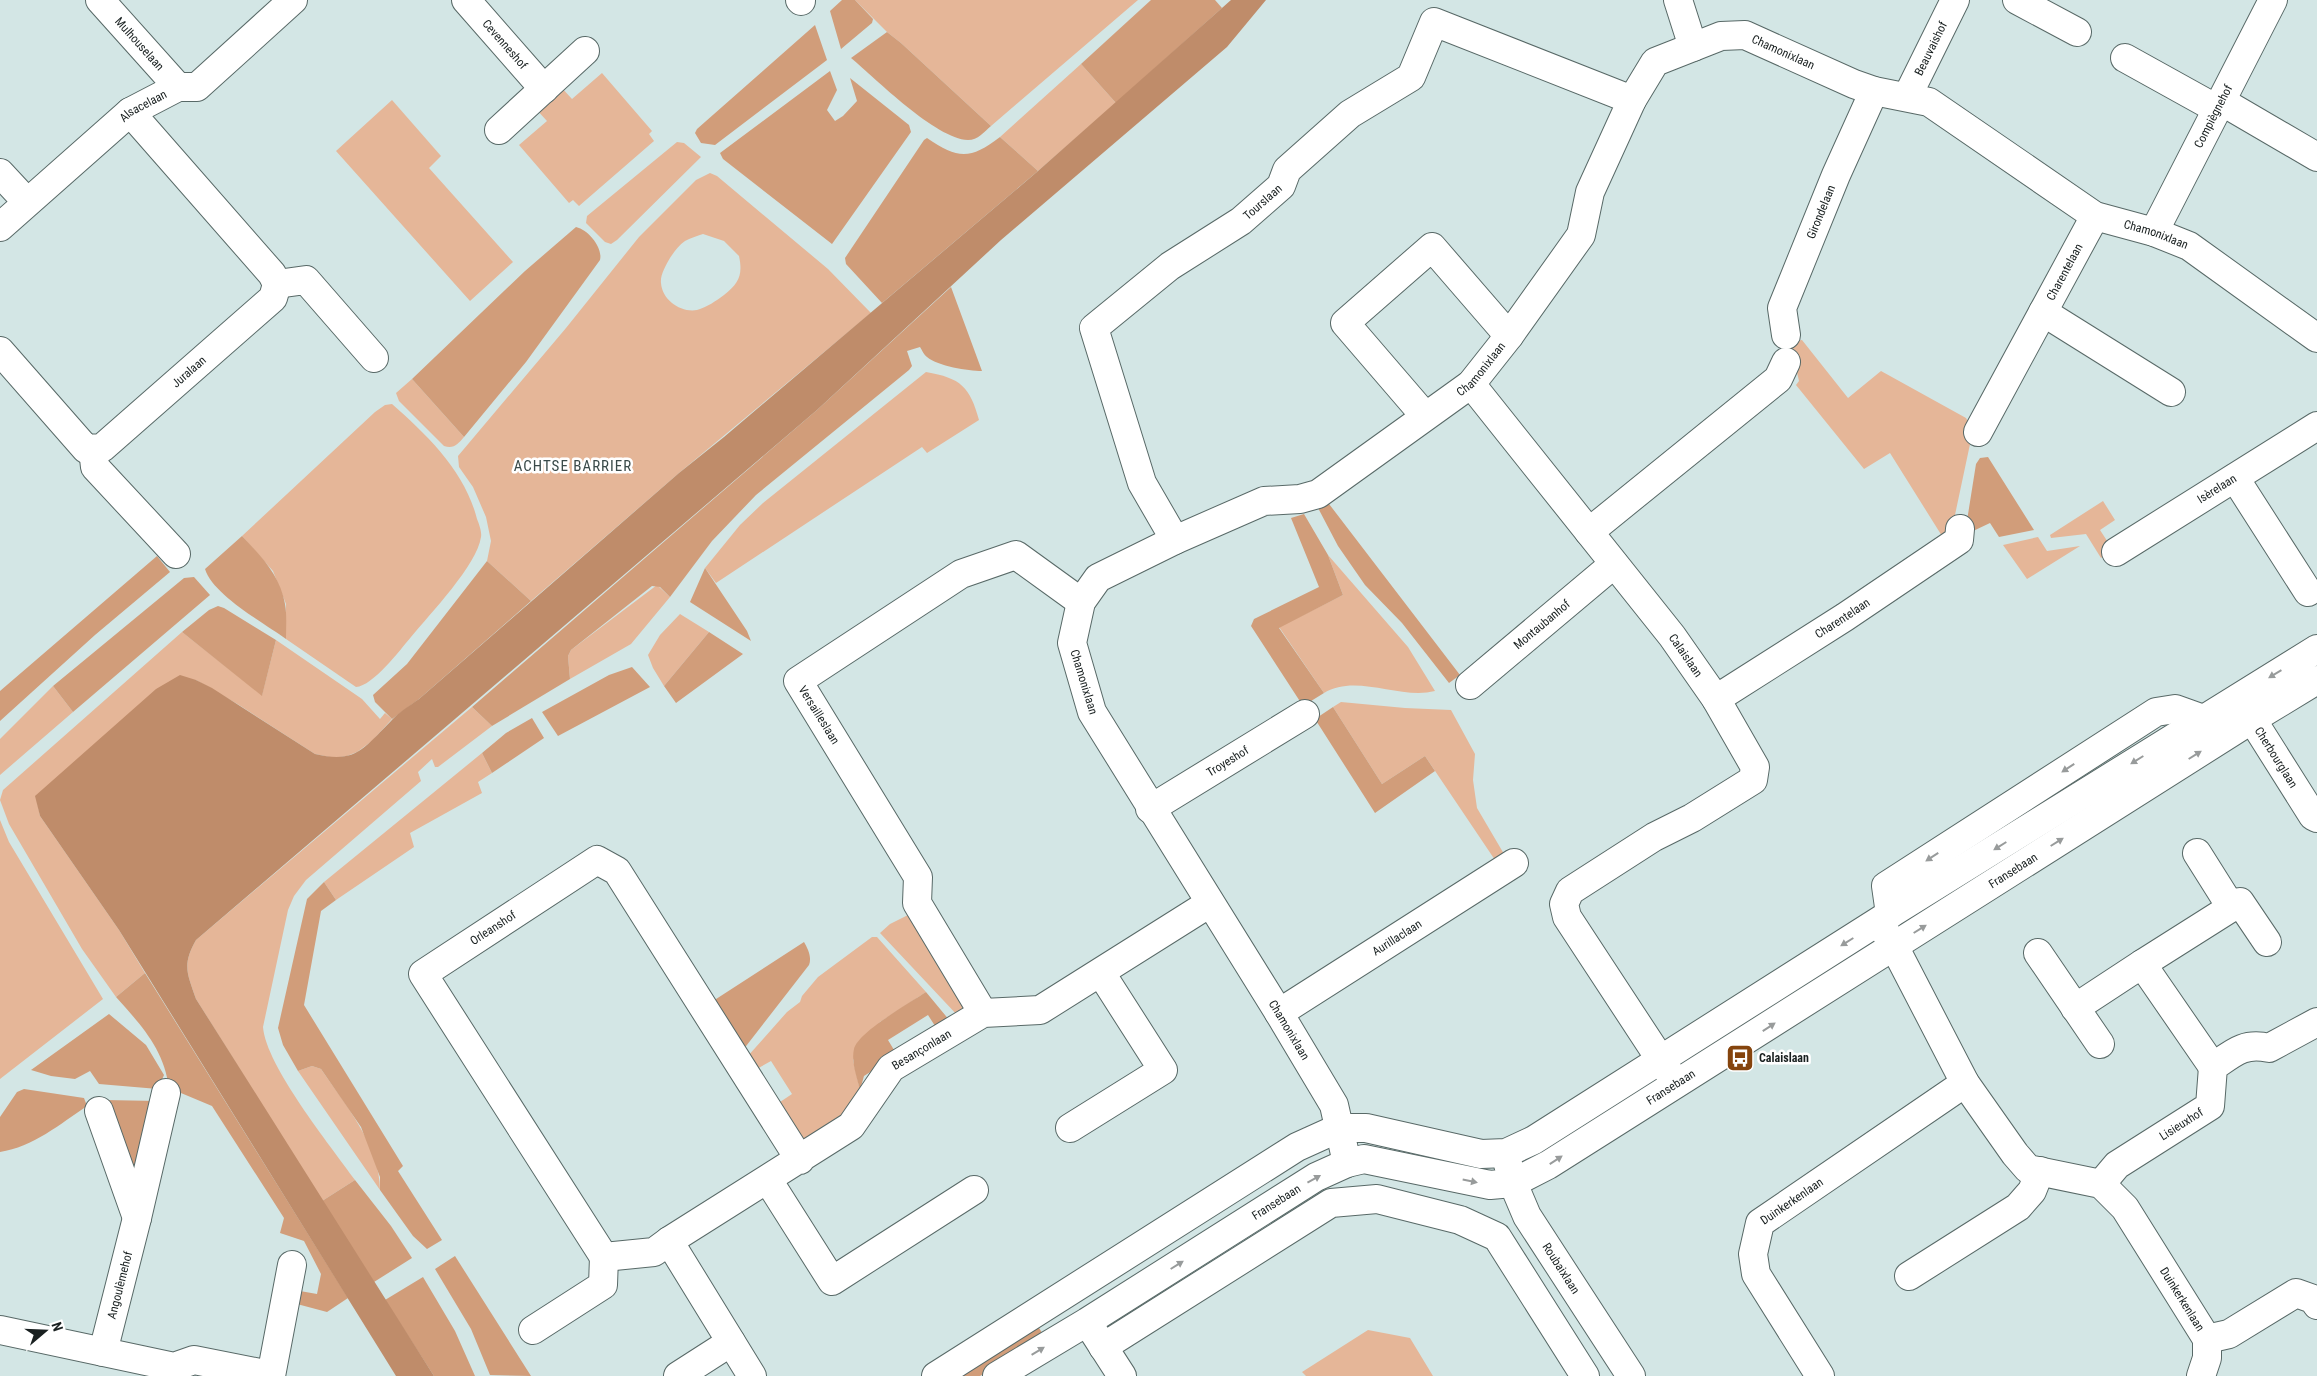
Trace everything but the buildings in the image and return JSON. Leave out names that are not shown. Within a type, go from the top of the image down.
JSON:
[{"type":"street","name":"Alsacelaan","points":[[0,228],[130,112],[178,86],[197,87],[293,0]]},
{"type":"street","name":"Cevenneshof","points":[[466,0],[544,89]]},
{"type":"street","points":[[1678,0],[1693,47]]},
{"type":"street","name":"Beauvaishof","points":[[1907,97],[1955,0]]},
{"type":"street","points":[[2017,0],[2077,32]]},
{"type":"street","name":"Compiègnehof","points":[[2154,232],[2273,0]]},
{"type":"street","name":"Mulhouselaan","points":[[105,2],[178,86]]},
{"type":"street","name":"Tourslaan","points":[[1175,540],[1142,483],[1094,328],[1170,266],[1241,221],[1282,186],[1287,170],[1350,114],[1410,77],[1434,22],[1632,100]]},
{"type":"street","name":"Chamonixlaan","points":[[1347,1163],[1334,1105],[1092,712],[1072,643],[1081,602],[1098,578],[1175,540],[1264,500],[1300,499],[1318,494],[1471,384],[1509,336],[1581,235],[1590,192],[1632,100],[1655,62],[1721,36],[1745,35],[1854,84],[1874,91],[1929,102],[2096,216],[2154,232],[2189,246],[2317,338]]},
{"type":"street","points":[[499,130],[585,51]]},
{"type":"street","points":[[2125,58],[2317,157]]},
{"type":"street","name":"Girondelaan","points":[[1786,335],[1782,308],[1836,176],[1874,91]]},
{"type":"street","points":[[130,112],[272,274],[277,284],[306,280],[374,358]]},
{"type":"street","points":[[0,173],[27,202]]},
{"type":"street","name":"Charentelaan","points":[[1978,432],[2096,216]]},
{"type":"street","points":[[1425,416],[1345,323],[1432,247],[1509,336]]},
{"type":"street","name":"Juralaan","points":[[93,449],[102,448],[273,298],[277,284]]},
{"type":"street","points":[[2044,312],[2171,392]]},
{"type":"street","points":[[0,352],[86,449],[93,449],[95,467],[176,554]]},
{"type":"street","points":[[1589,532],[1778,379],[1786,362]]},
{"type":"street","name":"Calaislaan","points":[[1471,384],[1672,636],[1716,699],[1755,767],[1753,780],[1692,818],[1654,837],[1570,891],[1564,904],[1566,917],[1677,1084]]},
{"type":"street","name":"Isèrelaan","points":[[2116,552],[2317,426]]},
{"type":"street","points":[[2235,478],[2308,592]]},
{"type":"street","name":"Charentelaan","points":[[1716,699],[1845,617],[1958,540],[1960,530]]},
{"type":"street","name":"Versailleslaan","points":[[983,1012],[917,903],[918,877],[798,681],[962,574],[1016,555],[1081,602]]},
{"type":"street","name":"Montaubanhof","points":[[1470,685],[1614,564]]},
{"type":"street","name":"Fransebaan","points":[[997,1376],[1087,1322],[1316,1177],[1347,1163],[1364,1158],[1490,1185],[1513,1183],[1548,1165],[1894,946],[2244,708],[2317,649]]},
{"type":"street","name":"Fransebaan","points":[[936,1376],[1297,1147],[1339,1128],[1366,1128],[1481,1154],[1506,1153],[1534,1140],[2203,719],[2244,708],[2317,680]]},
{"type":"street","name":"Cherbourglaan","points":[[2244,708],[2313,816],[2317,818]]},
{"type":"street","name":"Troyeshof","points":[[1150,809],[1305,714]]},
{"type":"street","points":[[2197,852],[2232,907]]},
{"type":"street","name":"Orleanshof","points":[[604,1257],[423,974],[597,860],[617,871],[800,1160]]},
{"type":"street","name":"Aurillaclaan","points":[[1279,1013],[1514,862]]},
{"type":"street","points":[[2075,1008],[2240,902],[2267,942]]},
{"type":"street","name":"Besançonlaan","points":[[669,1241],[852,1126],[891,1068],[983,1012],[1040,1010],[1210,903]]},
{"type":"street","points":[[1884,918],[1894,946],[1965,1083],[2015,1154],[2028,1168],[2101,1184]]},
{"type":"street","points":[[2038,953],[2100,1044]]},
{"type":"street","points":[[2142,964],[2213,1067],[2241,1048],[2259,1046],[2269,1048],[2317,1022]]},
{"type":"street","points":[[1070,1128],[1162,1070],[1101,973]]},
{"type":"street","name":"Lisieuxhof","points":[[2101,1184],[2117,1165],[2210,1106],[2213,1067]]},
{"type":"street","name":"Duinkerkenlaan","points":[[1820,1376],[1756,1274],[1752,1254],[1760,1224],[1965,1083]]},
{"type":"street","name":"Angoulèmehof","points":[[118,1362],[137,1218],[166,1093]]},
{"type":"street","points":[[99,1111],[137,1218]]},
{"type":"street","name":"Roubaixlaan","points":[[1506,1153],[1513,1183],[1527,1216],[1631,1376]]},
{"type":"street","points":[[1909,1276],[2018,1207],[2032,1191],[2040,1171]]},
{"type":"street","points":[[768,1180],[832,1281],[974,1190]]},
{"type":"street","name":"Duinkerkenlaan","points":[[2101,1184],[2124,1208],[2207,1339],[2207,1358],[2201,1376]]},
{"type":"street","points":[[1103,1347],[1331,1203],[1378,1199],[1460,1220],[1497,1237],[1585,1376]]},
{"type":"street","points":[[533,1330],[602,1285],[604,1257],[654,1252],[669,1241],[752,1376]]},
{"type":"street","points":[[0,1330],[118,1362],[270,1375],[292,1265]]},
{"type":"street","points":[[2207,1339],[2229,1334],[2296,1293],[2313,1299],[2317,1305]]},
{"type":"street","points":[[1068,1294],[1122,1376]]},
{"type":"street","points":[[678,1376],[731,1342]]},
{"type":"shaded area","points":[[842,0],[855,0],[873,19],[872,23],[841,49],[830,11]]},
{"type":"shaded area","points":[[855,0],[1138,0],[991,126],[887,32]]},
{"type":"shaded area","points":[[1151,0],[1215,0],[1222,8],[1116,103],[1081,64]]},
{"type":"shaded area","points":[[1231,0],[1266,0],[1227,47],[1001,240],[817,410],[196,940],[189,956],[187,969],[196,999],[434,1376],[396,1376],[119,930],[40,816],[35,796],[156,689],[180,675],[212,688],[315,754],[340,757],[350,755],[366,746],[397,715],[419,699],[679,473],[1038,171]]},
{"type":"shaded area","points":[[815,25],[827,60],[715,145],[701,143],[695,133],[697,129]]},
{"type":"shaded area","points":[[887,32],[991,126],[975,139],[968,140],[955,137],[940,130],[907,106],[851,58]]},
{"type":"shaded area","points":[[1081,64],[1116,103],[1038,171],[1000,137]]},
{"type":"shaded area","points":[[830,71],[837,90],[827,110],[835,121],[843,116],[857,101],[850,78],[909,125],[911,132],[832,244],[723,159],[720,153]]},
{"type":"shaded area","points":[[602,73],[652,131],[649,134],[654,141],[579,206],[573,200],[569,203],[519,145],[547,121],[535,108],[560,86],[572,99]]},
{"type":"shaded area","points":[[392,100],[441,156],[429,168],[513,262],[470,301],[336,151]]},
{"type":"shaded area","points":[[1000,137],[1038,171],[882,303],[846,264],[845,258],[924,140],[927,138],[947,150],[964,154],[980,150]]},
{"type":"shaded area","points":[[677,142],[684,143],[701,157],[617,240],[611,244],[605,242],[586,223],[587,216]]},
{"type":"shaded area","points":[[710,173],[717,176],[828,269],[871,313],[679,473],[531,601],[487,561],[491,541],[486,517],[473,487],[459,467],[458,456],[566,328],[639,237],[696,180]],"holes":[[[703,234],[724,241],[739,256],[740,274],[733,287],[715,302],[697,310],[685,309],[673,304],[665,295],[661,280],[665,267],[677,249],[685,241]]]},
{"type":"shaded area","points":[[576,227],[586,232],[594,240],[599,250],[600,260],[526,362],[464,437],[412,379],[525,271]]},
{"type":"shaded area","points":[[951,287],[982,371],[961,369],[938,363],[926,356],[920,347],[907,351],[912,366],[909,370],[756,495],[712,541],[670,597],[660,587],[652,586],[571,650],[568,656],[570,679],[492,726],[472,707],[817,410]]},
{"type":"shaded area","points":[[1802,340],[1848,398],[1881,371],[1966,418],[1973,430],[1952,529],[1942,536],[1890,453],[1864,469],[1796,385],[1799,381],[1791,346],[1795,341]]},
{"type":"shaded area","points":[[926,372],[948,377],[962,386],[972,399],[979,420],[927,453],[922,447],[716,583],[705,568],[740,525],[763,503]]},
{"type":"shaded area","points":[[412,379],[464,437],[456,445],[444,446],[399,401],[396,393]]},
{"type":"shaded area","points":[[392,404],[431,441],[454,470],[464,485],[471,502],[480,528],[481,537],[471,561],[440,603],[378,674],[370,681],[356,687],[286,639],[286,604],[273,571],[242,536],[375,412],[385,405]]},
{"type":"shaded area","points":[[1988,457],[2034,530],[1999,537],[1990,523],[1971,532],[1966,527],[1976,464],[1980,458]]},
{"type":"shaded area","points":[[1326,500],[1460,675],[1449,683],[1402,623],[1365,585],[1338,546],[1317,506]]},
{"type":"shaded area","points":[[2103,501],[2115,520],[2100,530],[2113,550],[2101,558],[2086,534],[2051,538],[2050,535]]},
{"type":"shaded area","points":[[1304,514],[1328,555],[1343,595],[1279,628],[1324,693],[1303,706],[1251,626],[1254,619],[1319,587],[1291,518]]},
{"type":"shaded area","points":[[242,536],[263,559],[279,584],[286,608],[286,639],[228,598],[210,579],[205,569]]},
{"type":"shaded area","points":[[2038,537],[2047,551],[2080,546],[2027,579],[2003,545]]},
{"type":"shaded area","points":[[1328,555],[1408,647],[1435,691],[1421,693],[1350,686],[1324,693],[1279,627],[1343,595]]},
{"type":"shaded area","points":[[157,556],[170,572],[95,635],[0,721],[0,691]]},
{"type":"shaded area","points":[[487,561],[531,601],[419,699],[392,719],[375,702],[373,695],[407,664]]},
{"type":"shaded area","points":[[705,568],[747,631],[751,641],[690,602]]},
{"type":"shaded area","points":[[194,577],[210,595],[73,712],[53,686],[184,578]]},
{"type":"shaded area","points":[[657,585],[670,597],[631,644],[570,679],[568,656],[571,650]]},
{"type":"shaded area","points":[[218,606],[276,640],[262,696],[182,632],[209,610]]},
{"type":"shaded area","points":[[680,614],[709,632],[664,686],[653,668],[648,655],[660,635]]},
{"type":"shaded area","points":[[182,632],[262,695],[276,640],[362,699],[380,719],[385,713],[392,719],[372,741],[357,752],[334,758],[315,754],[196,680],[36,796],[40,816],[119,930],[145,973],[116,997],[82,949],[9,824],[0,800],[3,790]]},
{"type":"shaded area","points":[[709,632],[743,654],[676,703],[664,686]]},
{"type":"shaded area","points":[[632,667],[650,687],[558,736],[542,712],[609,675]]},
{"type":"shaded area","points":[[53,686],[73,712],[0,775],[0,739]]},
{"type":"shaded area","points":[[1341,702],[1451,710],[1475,754],[1473,780],[1477,808],[1504,854],[1495,860],[1425,756],[1382,784],[1333,707]]},
{"type":"shaded area","points":[[472,707],[492,726],[438,767],[435,767],[432,759],[418,772],[421,781],[306,880],[294,896],[288,910],[263,1027],[275,1062],[287,1083],[355,1180],[322,1201],[196,999],[187,969],[189,956],[196,940]]},
{"type":"shaded area","points":[[1333,707],[1382,784],[1425,756],[1435,771],[1375,813],[1315,719]]},
{"type":"shaded area","points":[[532,718],[544,738],[492,773],[482,753],[506,733]]},
{"type":"shaded area","points":[[482,753],[492,773],[478,782],[482,793],[410,833],[414,847],[336,900],[324,882]]},
{"type":"shaded area","points":[[0,820],[9,842],[103,999],[0,1079]]},
{"type":"shaded area","points":[[324,882],[336,900],[321,911],[304,1005],[403,1166],[398,1171],[442,1240],[427,1249],[413,1236],[380,1190],[380,1177],[361,1127],[321,1069],[312,1066],[298,1071],[283,1045],[278,1028],[307,899]]},
{"type":"shaded area","points":[[912,913],[968,1011],[959,1017],[880,933],[890,924]]},
{"type":"shaded area","points":[[872,937],[877,937],[926,992],[880,1022],[853,1060],[860,1090],[850,1117],[804,1148],[777,1104],[792,1094],[771,1061],[755,1070],[747,1057],[787,1012],[800,1002],[802,996],[818,977]]},
{"type":"shaded area","points":[[804,942],[810,956],[809,965],[743,1050],[713,1001]]},
{"type":"shaded area","points":[[145,973],[348,1298],[327,1312],[297,1304],[300,1291],[317,1294],[321,1274],[304,1241],[280,1233],[284,1218],[212,1106],[169,1088],[157,1049],[116,997]]},
{"type":"shaded area","points":[[926,992],[950,1021],[937,1029],[928,1015],[888,1040],[897,1055],[864,1076],[860,1090],[853,1059],[854,1049],[858,1042],[875,1026]]},
{"type":"shaded area","points":[[109,1014],[146,1045],[164,1075],[158,1089],[99,1084],[90,1071],[75,1079],[51,1076],[31,1070]]},
{"type":"shaded area","points":[[312,1066],[321,1069],[360,1126],[374,1157],[380,1190],[298,1071]]},
{"type":"shaded area","points":[[24,1089],[84,1098],[87,1106],[35,1140],[0,1152],[0,1117],[17,1092]]},
{"type":"shaded area","points":[[104,1100],[158,1101],[137,1183]]},
{"type":"shaded area","points":[[355,1180],[391,1226],[412,1258],[374,1282],[322,1201]]},
{"type":"shaded area","points":[[455,1256],[531,1376],[490,1375],[471,1329],[435,1269]]},
{"type":"shaded area","points":[[423,1277],[455,1331],[475,1376],[434,1376],[385,1300]]},
{"type":"shaded area","points":[[1036,1323],[1044,1336],[980,1376],[951,1376]]},
{"type":"shaded area","points":[[1368,1330],[1410,1338],[1433,1376],[1306,1376],[1302,1372]]},
{"type":"place","name":"Calaislaan","points":[[1740,1058]]},
{"type":"district","name":"ACHTSE BARRIER","points":[[573,466]]}]
